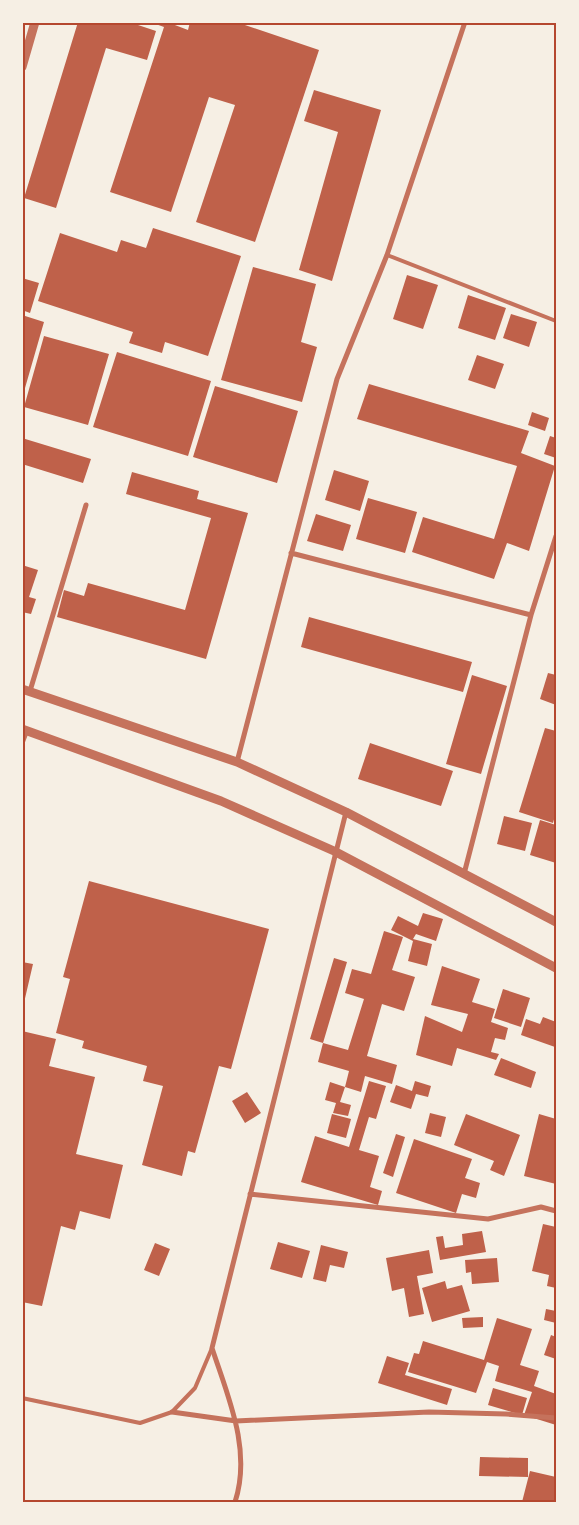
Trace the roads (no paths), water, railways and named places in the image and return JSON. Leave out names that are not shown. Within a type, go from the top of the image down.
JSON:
[{"type":"street","points":[[22,67],[35,22]]},
{"type":"street","points":[[237,762],[337,379],[388,255],[465,22]]},
{"type":"street","points":[[86,505],[26,690],[237,762],[346,812],[556,922]]},
{"type":"street","points":[[464,874],[531,615],[556,536]]},
{"type":"street","points":[[291,553],[531,615]]},
{"type":"street","points":[[22,743],[25,729],[221,801],[334,851],[556,968]]},
{"type":"street","points":[[235,1502],[240,1458],[236,1421],[212,1348],[334,851],[346,812]]},
{"type":"street","points":[[250,1194],[488,1219],[541,1208],[556,1212]]},
{"type":"street","points":[[172,1412],[236,1421],[429,1412],[506,1414],[556,1418]]},
{"type":"lane","points":[[388,255],[556,321]]},
{"type":"lane","points":[[22,1398],[140,1423],[172,1412],[195,1388],[212,1348]]}]
